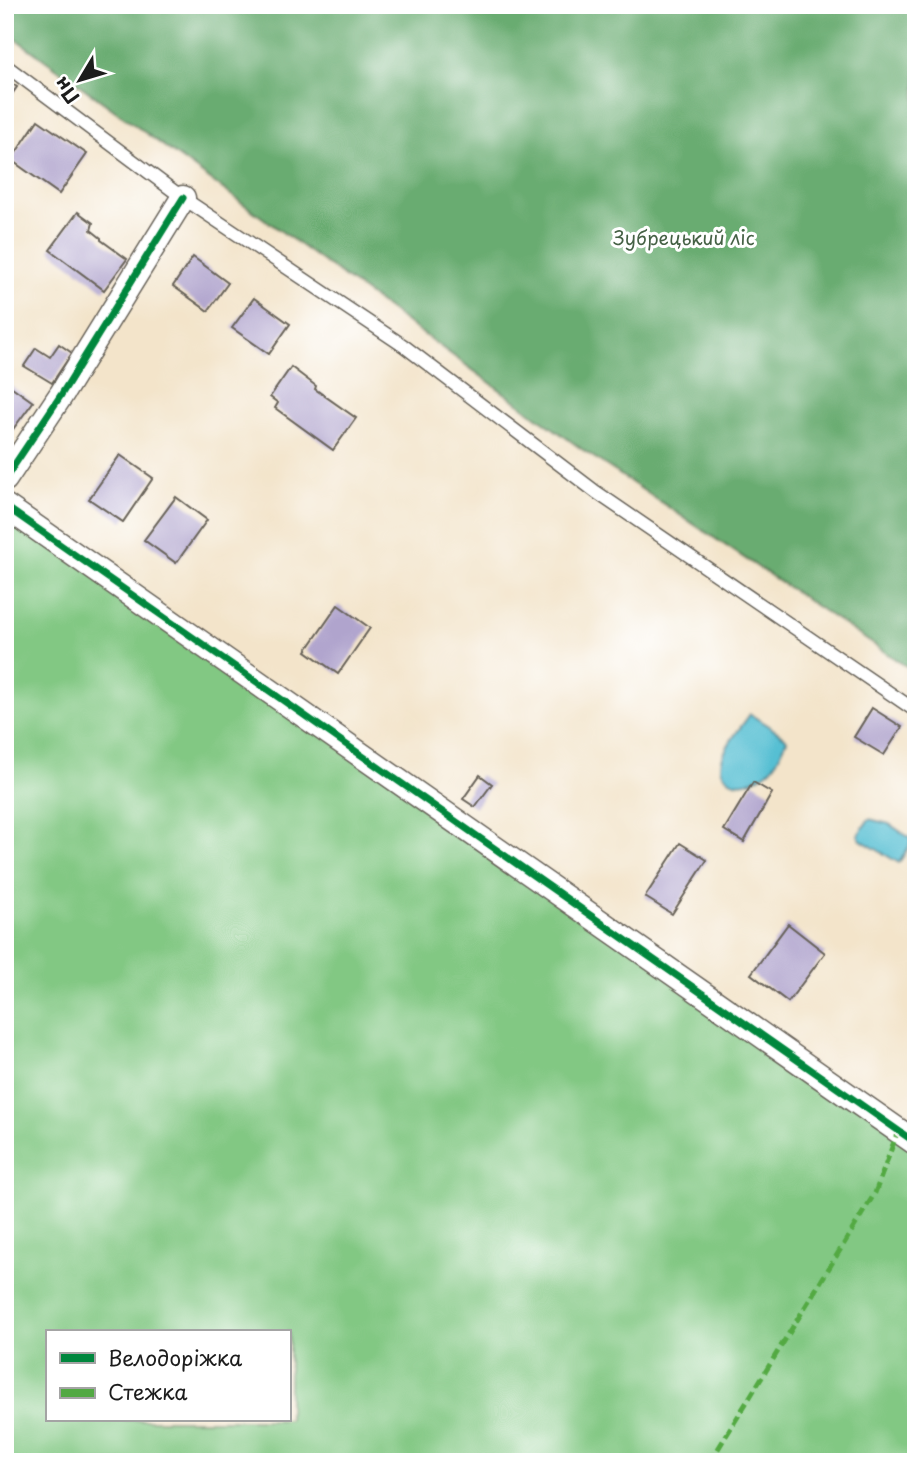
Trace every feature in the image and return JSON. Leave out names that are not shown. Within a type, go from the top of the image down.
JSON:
[{"type":"street","points":[[5,480],[183,198]]},
{"type":"street","points":[[5,506],[916,1143]]},
{"type":"lane","points":[[5,65],[183,198],[404,346],[596,492],[916,711]]},
{"type":"green space","name":"Зубрецький ліс","points":[[5,5],[916,5],[916,673],[583,450],[5,31]]},
{"type":"green space","points":[[5,506],[916,1143],[916,1462],[5,1462]]},
{"type":"water","points":[[750,714],[787,740],[770,769],[754,780],[735,782],[723,773],[722,760],[728,746]]},
{"type":"water","points":[[869,819],[889,824],[910,838],[910,845],[899,863],[861,840],[858,835]]},
{"type":"building","points":[[5,79],[17,87],[5,104]]},
{"type":"building","points":[[38,120],[87,154],[59,194],[11,160]]},
{"type":"building","points":[[78,212],[93,223],[91,230],[101,240],[127,259],[104,290],[50,250]]},
{"type":"building","points":[[193,257],[228,283],[208,311],[173,286]]},
{"type":"building","points":[[254,298],[290,324],[269,354],[232,328]]},
{"type":"building","points":[[59,344],[72,353],[52,383],[24,366],[36,348],[50,357]]},
{"type":"building","points":[[291,367],[316,386],[315,389],[356,418],[333,450],[275,408],[278,403],[270,397]]},
{"type":"building","points":[[5,382],[33,402],[5,440]]},
{"type":"building","points":[[120,455],[153,478],[123,522],[89,499]]},
{"type":"building","points":[[176,497],[207,520],[176,563],[144,540]]},
{"type":"building","points":[[338,605],[370,628],[338,674],[306,651]]},
{"type":"building","points":[[872,708],[902,727],[884,755],[854,737]]},
{"type":"building","points":[[480,775],[492,784],[475,807],[463,799]]},
{"type":"building","points":[[753,782],[772,793],[744,842],[724,830]]},
{"type":"building","points":[[680,843],[707,860],[672,914],[645,897]]},
{"type":"building","points":[[788,924],[825,953],[788,1002],[751,974]]},
{"type":"marked path","points":[[710,1462],[875,1193],[898,1131]]},
{"type":"cycle path","points":[[5,479],[61,395],[183,198]]},
{"type":"cycle path","points":[[5,506],[916,1143]]}]
